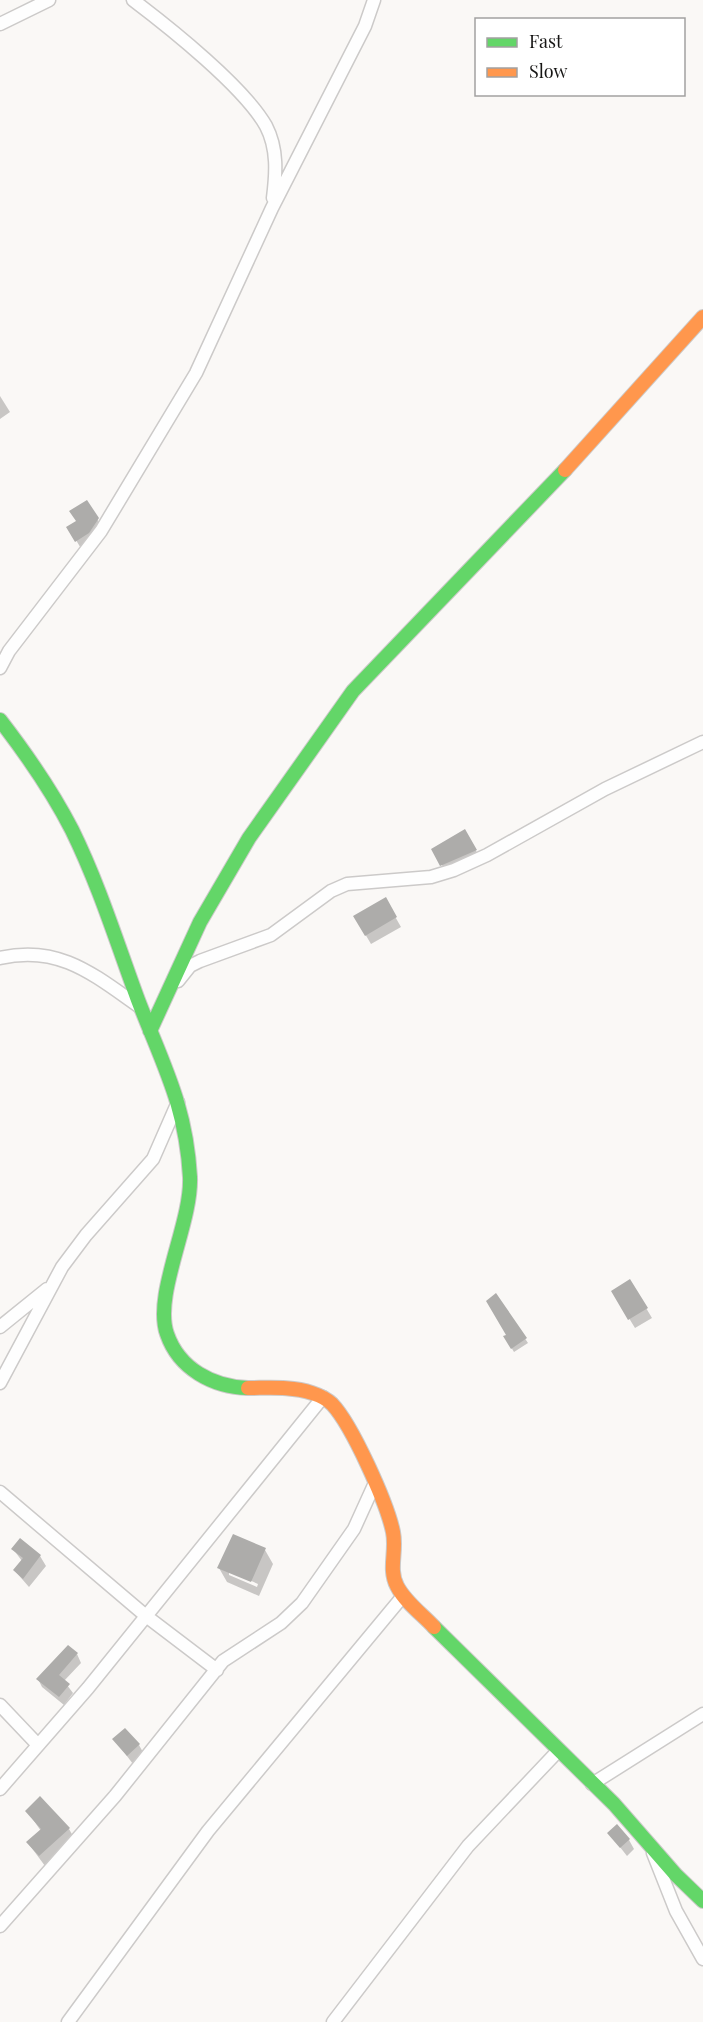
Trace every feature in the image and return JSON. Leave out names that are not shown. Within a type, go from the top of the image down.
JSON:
[{"type":"street","points":[[0,24],[49,0]]},
{"type":"street","points":[[133,0],[163,23],[223,78],[252,107],[267,128],[276,170],[272,208]]},
{"type":"street","points":[[0,668],[9,651],[101,531],[196,373],[272,208],[365,26],[374,0]]},
{"type":"street","points":[[150,1031],[200,922],[249,838],[353,691],[534,505],[703,317]]},
{"type":"street","points":[[0,720],[61,809],[96,885],[178,1102],[185,1137],[188,1212],[164,1312],[166,1331],[180,1356],[195,1374],[208,1383],[235,1389],[292,1388],[323,1397],[333,1404],[347,1424],[392,1527],[391,1573],[394,1584],[403,1596],[558,1751],[619,1808],[650,1846],[703,1901]]},
{"type":"street","points":[[169,991],[190,966],[222,951],[271,935],[331,891],[361,882],[431,877],[454,870],[487,855],[605,789],[703,742]]},
{"type":"street","points":[[0,958],[17,954],[49,955],[68,960],[141,1008]]},
{"type":"street","points":[[0,1383],[22,1347],[70,1254],[153,1159],[178,1102]]},
{"type":"street","points":[[0,1328],[53,1284]]},
{"type":"street","points":[[0,1789],[146,1616],[323,1397]]},
{"type":"street","points":[[0,1926],[59,1862],[228,1657],[281,1623],[302,1603],[354,1529],[374,1485]]},
{"type":"street","points":[[0,1492],[146,1616],[217,1670]]},
{"type":"street","points":[[68,2022],[208,1831],[403,1596]]},
{"type":"street","points":[[0,1705],[38,1745]]},
{"type":"street","points":[[592,1784],[703,1714]]},
{"type":"street","points":[[333,2022],[468,1846],[558,1751]]},
{"type":"street","points":[[650,1846],[676,1911],[703,1959]]},
{"type":"building","points":[[87,500],[99,518],[89,533],[75,542],[66,527],[76,521],[69,511]]},
{"type":"building","points":[[465,829],[477,850],[440,866],[431,849]]},
{"type":"building","points":[[386,897],[397,917],[365,936],[353,916]]},
{"type":"building","points":[[630,1279],[648,1308],[628,1320],[611,1291]]},
{"type":"building","points":[[496,1293],[527,1338],[511,1349],[503,1336],[506,1335],[486,1301]]},
{"type":"building","points":[[233,1534],[266,1548],[251,1582],[217,1568]]},
{"type":"building","points":[[20,1538],[41,1555],[23,1579],[13,1570],[23,1558],[11,1549]]},
{"type":"building","points":[[68,1645],[78,1653],[59,1675],[70,1684],[59,1697],[36,1679]]},
{"type":"building","points":[[125,1728],[140,1744],[127,1756],[112,1739]]},
{"type":"building","points":[[40,1796],[70,1828],[39,1856],[26,1842],[41,1829],[25,1811]]},
{"type":"building","points":[[617,1824],[630,1839],[620,1848],[607,1833]]},
{"type":"traffic: fast","points":[[150,1031],[200,922],[249,838],[353,691],[565,470]]},
{"type":"traffic: fast","points":[[0,720],[48,787],[82,851],[172,1086],[184,1128],[190,1177],[189,1195],[165,1299],[164,1318],[167,1334],[180,1357],[199,1374],[222,1384],[248,1388]]},
{"type":"traffic: fast","points":[[434,1627],[614,1804],[676,1875],[703,1901]]},
{"type":"traffic: slow","points":[[565,470],[703,317]]},
{"type":"traffic: slow","points":[[248,1388],[297,1389],[328,1400],[340,1414],[368,1465],[384,1503],[394,1539],[394,1580],[409,1603],[434,1627]]}]
